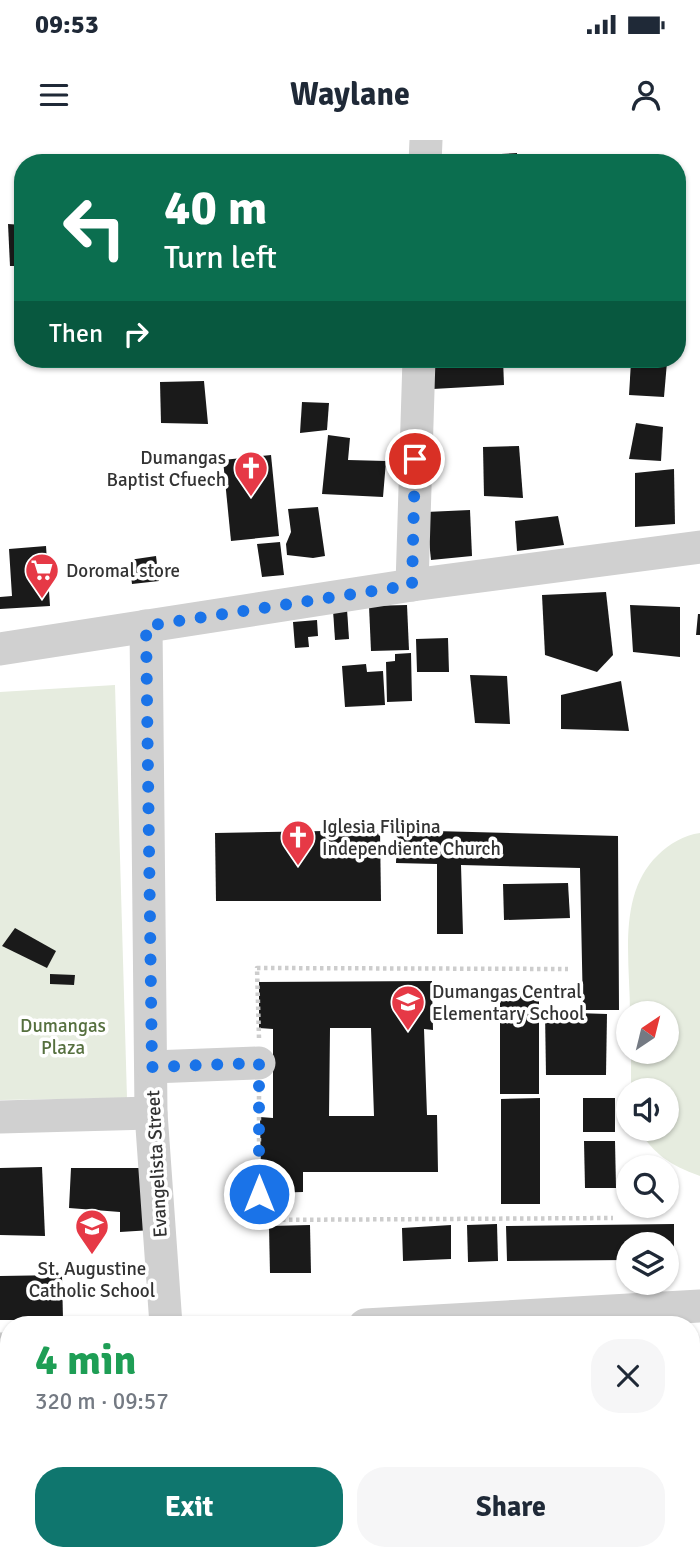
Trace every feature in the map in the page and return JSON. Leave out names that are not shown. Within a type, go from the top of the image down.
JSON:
[{"type":"street","points":[[412,585],[419,368]]},
{"type":"street","points":[[0,649],[412,585],[700,547]]},
{"type":"street","name":"Evangelista Street","points":[[146,626],[151,1113],[165,1316]]},
{"type":"street","points":[[152,1067],[259,1063]]},
{"type":"street","points":[[0,1117],[151,1113]]},
{"type":"street","points":[[524,1316],[700,1306]]},
{"type":"path","points":[[568,969],[257,968],[259,1220],[613,1218]]},
{"type":"green space","name":"Dumangas Plaza","points":[[115,685],[127,1098],[0,1100],[0,692]]},
{"type":"green space","points":[[700,833],[700,1176],[679,1167],[679,1155],[661,1155],[647,1141],[679,1141],[679,1078],[631,1078],[631,1064],[679,1064],[679,1001],[630,1001],[628,950],[631,908],[645,871],[658,855],[688,836]]},
{"type":"building","points":[[8,224],[14,224],[14,266],[10,266]]},
{"type":"building","points":[[434,368],[503,368],[504,385],[433,389]]},
{"type":"building","points":[[631,368],[666,368],[664,397],[629,395]]},
{"type":"building","points":[[204,381],[208,424],[161,423],[160,382]]},
{"type":"building","points":[[302,402],[329,403],[327,430],[300,433]]},
{"type":"building","points":[[636,423],[663,427],[661,461],[629,459]]},
{"type":"building","points":[[328,435],[350,438],[348,460],[386,461],[383,497],[322,494]]},
{"type":"building","points":[[519,446],[523,498],[484,496],[483,447]]},
{"type":"building","name":"Dumangas Baptist Cfuech","points":[[271,455],[279,536],[231,541],[223,460]]},
{"type":"building","points":[[674,469],[675,524],[635,527],[635,473]]},
{"type":"building","points":[[318,507],[325,556],[313,558],[287,555],[286,544],[291,532],[288,509]]},
{"type":"building","points":[[470,510],[472,556],[431,560],[426,512]]},
{"type":"building","points":[[558,516],[564,545],[517,551],[515,521]]},
{"type":"building","points":[[280,542],[284,575],[262,577],[257,544]]},
{"type":"building","points":[[46,546],[50,606],[0,609],[0,597],[12,596],[9,549]]},
{"type":"building","points":[[156,556],[159,581],[132,584],[129,560]]},
{"type":"building","points":[[606,592],[613,655],[597,672],[545,655],[542,595]]},
{"type":"building","points":[[407,605],[409,650],[371,651],[369,606]]},
{"type":"building","points":[[630,605],[680,607],[680,657],[633,652]]},
{"type":"building","points":[[347,609],[349,639],[335,640],[333,610]]},
{"type":"building","points":[[698,614],[700,635],[696,635]]},
{"type":"building","points":[[317,620],[318,636],[308,637],[309,647],[295,648],[293,622]]},
{"type":"building","points":[[448,638],[449,672],[417,672],[416,639]]},
{"type":"building","points":[[411,653],[412,701],[387,702],[386,662],[395,661],[395,654]]},
{"type":"building","points":[[366,664],[367,672],[383,671],[385,705],[345,707],[342,666]]},
{"type":"building","points":[[470,675],[507,676],[510,724],[475,723]]},
{"type":"building","points":[[621,681],[629,731],[561,729],[561,695]]},
{"type":"building","name":"Iglesia Filipina Independiente Church","points":[[380,830],[381,901],[216,901],[215,833]]},
{"type":"building","points":[[397,830],[618,836],[619,1001],[616,1001],[616,1010],[583,1010],[580,868],[461,865],[463,934],[437,934],[437,864],[396,863]]},
{"type":"building","points":[[568,883],[570,918],[504,920],[503,884]]},
{"type":"building","points":[[15,928],[56,951],[47,968],[2,946]]},
{"type":"building","points":[[50,974],[75,975],[74,985],[50,984]]},
{"type":"building","points":[[432,981],[433,1030],[424,1029],[427,1115],[437,1115],[438,1172],[303,1172],[303,1192],[268,1193],[267,1171],[261,1171],[260,1117],[273,1118],[273,1029],[259,1028],[259,982]],"holes":[[[330,1028],[371,1028],[374,1116],[329,1116]]]},
{"type":"building","points":[[500,988],[539,988],[539,1094],[500,1094]]},
{"type":"building","points":[[545,1012],[607,1014],[606,1075],[546,1075]]},
{"type":"building","points":[[540,1098],[540,1204],[501,1204],[501,1099]]},
{"type":"building","points":[[583,1098],[615,1098],[615,1132],[583,1132]]},
{"type":"building","points":[[584,1141],[615,1141],[616,1188],[585,1188]]},
{"type":"building","points":[[42,1167],[45,1236],[0,1235],[0,1168]]},
{"type":"building","points":[[71,1168],[152,1168],[152,1230],[120,1232],[120,1212],[69,1208]]},
{"type":"building","points":[[497,1224],[498,1261],[468,1262],[467,1225]]},
{"type":"building","points":[[674,1224],[674,1232],[616,1232],[616,1260],[507,1261],[506,1226]]},
{"type":"building","points":[[310,1225],[311,1273],[270,1273],[269,1226]]},
{"type":"building","points":[[451,1225],[451,1259],[403,1261],[402,1228]]},
{"type":"building","points":[[62,1275],[63,1316],[0,1316],[0,1276]]},
{"type":"place","name":"Dumangas Baptist Cfuech","points":[[251,498]]},
{"type":"place","name":"Doromal store","points":[[42,600]]},
{"type":"place","name":"Iglesia Filipina Independiente Church","points":[[298,867]]},
{"type":"place","name":"Dumangas Central Elementary School","points":[[408,1032]]},
{"type":"place","name":"St. Augustine Catholic School","points":[[92,1256]]},
{"type":"route","points":[[259,1194],[259,1063],[152,1067],[146,626],[412,585],[415,459]]}]
